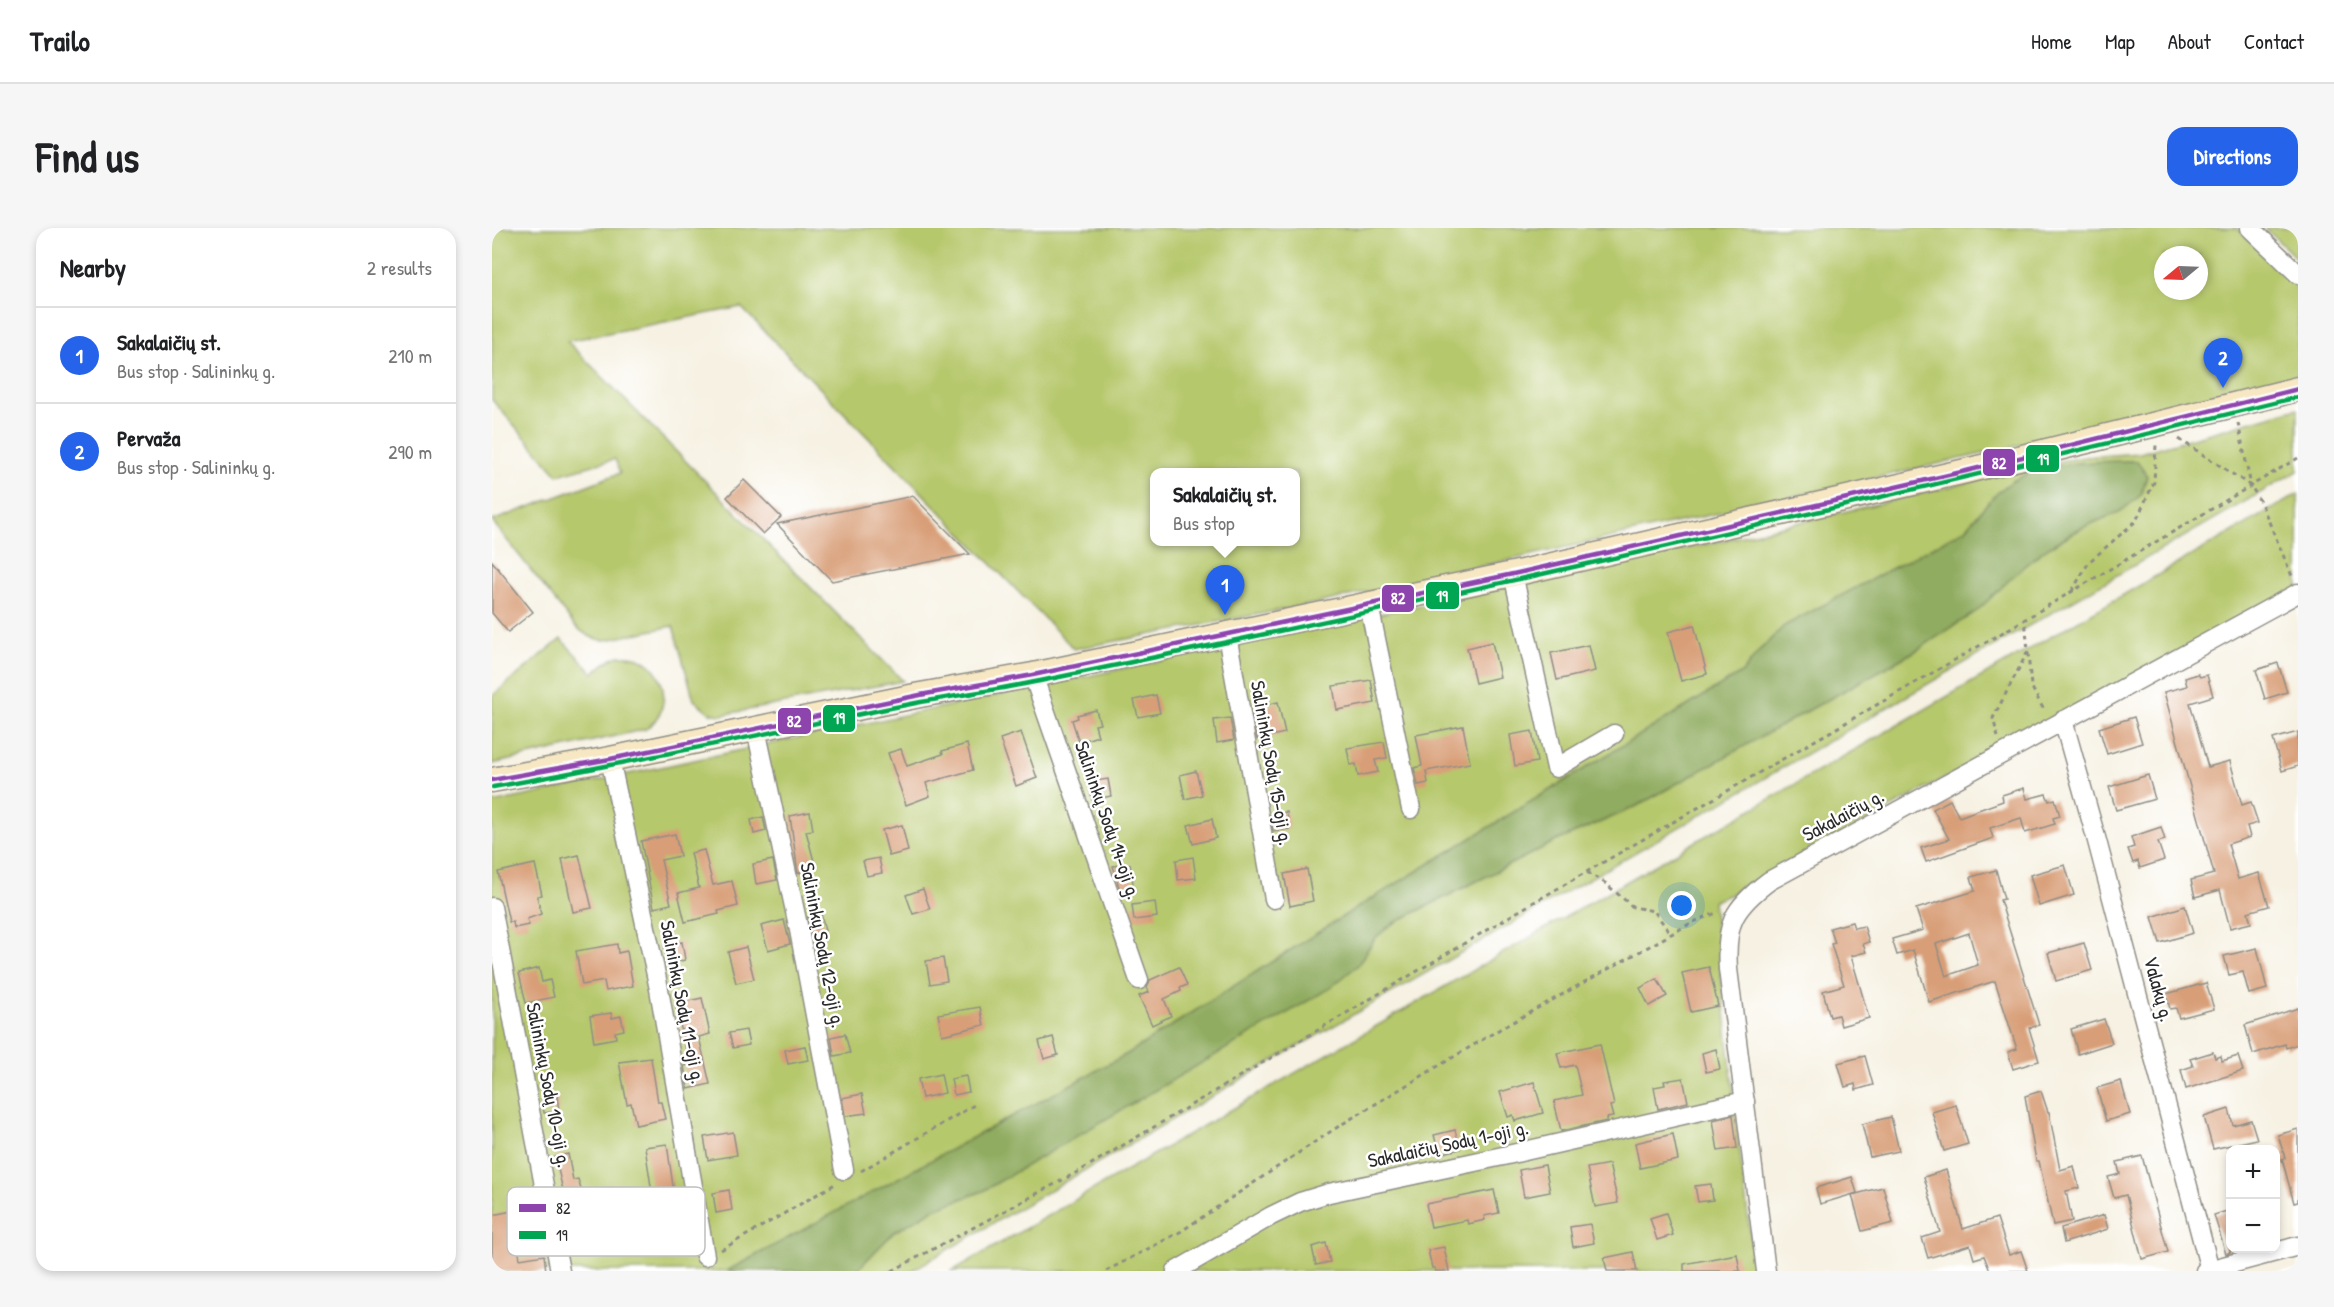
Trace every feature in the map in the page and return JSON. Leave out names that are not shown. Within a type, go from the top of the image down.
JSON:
[{"type":"main road","points":[[492,780],[610,759],[1033,675],[1370,605],[1966,471],[2298,389]]},
{"type":"street","points":[[2250,228],[2298,274]]},
{"type":"street","points":[[1513,574],[1556,768],[1614,734]]},
{"type":"street","name":"Sakalaičių g.","points":[[1766,1271],[1727,949],[1730,925],[1735,914],[1750,896],[1769,881],[2001,755],[2296,587]]},
{"type":"street","points":[[1370,605],[1411,809]]},
{"type":"street","name":"Salininkų Sodų 15-oji g.","points":[[1227,635],[1274,899]]},
{"type":"street","name":"Salininkų Sodų 14-oji g.","points":[[1033,675],[1139,980]]},
{"type":"street","name":"Valakų g.","points":[[2058,723],[2097,841],[2207,1270]]},
{"type":"street","name":"Salininkų Sodų 12-oji g.","points":[[756,729],[799,930],[843,1170]]},
{"type":"street","name":"Salininkų Sodų 11-oji g.","points":[[610,759],[660,989],[693,1187]]},
{"type":"street","name":"Salininkų Sodų 10-oji g.","points":[[492,908],[544,1187]]},
{"type":"street","name":"Sakalaičių Sodų 1-oji g.","points":[[1176,1271],[1271,1216],[1300,1202],[1329,1193],[1745,1101]]},
{"type":"street","points":[[2207,1270],[2298,1246]]},
{"type":"street","name":"Salininkų Sodų 10-oji g.","points":[[557,1256],[560,1271]]},
{"type":"path","points":[[2235,406],[2251,486],[2261,504],[2296,587]]},
{"type":"path","points":[[2070,593],[2089,562],[2136,521],[2154,482],[2157,425],[2251,486]]},
{"type":"path","points":[[892,1271],[1083,1169],[2298,458]]},
{"type":"path","points":[[2025,619],[2031,686],[2058,723]]},
{"type":"path","points":[[2001,755],[1993,718],[2028,651]]},
{"type":"path","points":[[1587,872],[1605,883],[1633,907],[1654,911],[1671,934]]},
{"type":"path","points":[[1106,1271],[1180,1232],[1339,1126],[1490,1035],[1709,914],[1727,911],[1735,914]]},
{"type":"green space","points":[[492,228],[2237,228],[2298,288],[2298,375],[2151,416],[1318,603],[1074,649],[741,307],[567,341],[903,681],[721,715],[710,713],[694,700],[673,626],[606,640],[589,636],[575,626],[492,521],[620,473],[615,459],[558,475],[492,400]]},
{"type":"green space","points":[[2265,228],[2298,228],[2298,260]]},
{"type":"green space","points":[[2298,408],[2298,471],[911,1271],[856,1271],[894,1232],[934,1209],[983,1191],[1358,965],[1375,938],[1392,924],[1554,842],[1633,808],[1917,650],[2047,548],[2141,495],[2147,476],[2137,461],[2069,464],[2035,471],[2020,477],[1996,495],[1966,529],[1784,626],[1760,650],[1743,672],[1347,914],[1129,1053],[727,1271],[492,1271],[492,803],[1712,543],[2054,462],[2140,453]]},
{"type":"green space","points":[[2137,461],[2147,476],[2141,495],[2121,511],[2077,530],[2047,548],[2024,566],[1977,611],[1917,650],[1633,808],[1554,842],[1392,924],[1375,938],[1358,965],[1330,988],[983,1191],[934,1209],[894,1232],[856,1271],[727,1271],[1129,1053],[1347,914],[1743,672],[1760,650],[1784,626],[1966,529],[1996,495],[2020,477],[2035,471],[2069,464]]},
{"type":"green space","points":[[2298,494],[2298,588],[1729,895],[1713,901],[1755,1271],[952,1271]]},
{"type":"green space","points":[[561,639],[593,673],[620,656],[634,657],[646,662],[655,671],[664,694],[662,707],[656,719],[646,729],[492,764],[492,696]]},
{"type":"building","points":[[744,480],[781,517],[763,534],[727,497]]},
{"type":"building","points":[[913,496],[970,554],[832,581],[777,524]]},
{"type":"building","points":[[492,561],[533,612],[508,632],[492,613]]},
{"type":"building","points":[[1694,625],[1707,674],[1681,681],[1668,632]]},
{"type":"building","points":[[1492,642],[1500,677],[1475,683],[1467,648]]},
{"type":"building","points":[[1589,645],[1595,671],[1557,680],[1551,653]]},
{"type":"building","points":[[2278,663],[2287,692],[2265,699],[2256,670]]},
{"type":"building","points":[[2198,674],[2200,677],[2207,675],[2213,696],[2190,703],[2208,767],[2230,761],[2242,805],[2251,802],[2258,823],[2247,826],[2250,837],[2228,844],[2238,879],[2259,873],[2269,906],[2248,912],[2251,923],[2230,928],[2220,890],[2195,897],[2191,880],[2214,874],[2164,692],[2187,686],[2185,678]]},
{"type":"building","points":[[1371,680],[1375,703],[1337,710],[1333,686]]},
{"type":"building","points":[[1156,695],[1160,713],[1138,717],[1134,700]]},
{"type":"building","points":[[1278,702],[1285,733],[1257,739],[1252,714],[1259,712],[1258,707]]},
{"type":"building","points":[[1096,710],[1100,724],[1095,725],[1098,736],[1079,742],[1072,720],[1078,718],[1077,715]]},
{"type":"building","points":[[2134,717],[2142,743],[2107,754],[2099,728]]},
{"type":"building","points":[[1230,718],[1234,740],[1217,743],[1214,720]]},
{"type":"building","points":[[1463,726],[1470,763],[1426,771],[1428,783],[1418,785],[1414,768],[1422,766],[1416,735]]},
{"type":"building","points":[[1532,731],[1537,762],[1515,766],[1510,735]]},
{"type":"building","points":[[1021,732],[1037,778],[1016,786],[1000,739]]},
{"type":"building","points":[[2298,732],[2298,766],[2282,771],[2273,739]]},
{"type":"building","points":[[1384,742],[1387,758],[1375,760],[1378,772],[1358,776],[1356,764],[1350,765],[1347,748]]},
{"type":"building","points":[[967,744],[973,770],[926,783],[930,796],[906,805],[888,753],[901,749],[907,766],[943,754],[942,751]]},
{"type":"building","points":[[1196,771],[1202,795],[1185,799],[1180,775]]},
{"type":"building","points":[[2148,775],[2155,799],[2116,810],[2109,787]]},
{"type":"building","points":[[1108,779],[1111,796],[1092,800],[1089,782]]},
{"type":"building","points":[[2024,788],[2027,799],[2046,794],[2049,801],[2055,799],[2060,816],[2053,818],[2055,824],[2025,833],[2021,818],[1990,828],[1993,838],[1926,862],[1921,848],[1949,839],[1933,809],[1950,800],[1959,817],[2003,801],[2002,795]]},
{"type":"building","points":[[810,812],[813,830],[806,831],[816,869],[798,873],[790,816]]},
{"type":"building","points":[[1287,812],[1289,829],[1273,831],[1270,815]]},
{"type":"building","points":[[763,817],[766,831],[754,834],[751,820]]},
{"type":"building","points":[[1212,819],[1216,838],[1193,844],[1188,825]]},
{"type":"building","points":[[902,825],[908,851],[889,856],[882,830]]},
{"type":"building","points":[[2161,827],[2165,840],[2158,842],[2164,860],[2140,868],[2138,861],[2133,863],[2128,849],[2134,847],[2131,837]]},
{"type":"building","points":[[675,834],[680,856],[661,860],[671,904],[654,908],[641,841]]},
{"type":"building","points":[[704,850],[713,885],[732,881],[738,906],[718,911],[719,914],[685,922],[678,893],[699,888],[691,853]]},
{"type":"building","points":[[579,855],[592,908],[573,912],[562,859]]},
{"type":"building","points":[[1193,857],[1196,878],[1178,880],[1176,860]]},
{"type":"building","points":[[879,858],[882,873],[867,876],[863,861]]},
{"type":"building","points":[[773,860],[777,880],[756,884],[753,864]]},
{"type":"building","points":[[535,864],[542,895],[537,896],[541,914],[527,919],[529,925],[514,928],[513,922],[509,922],[498,872]]},
{"type":"building","points":[[1130,864],[1134,890],[1120,891],[1113,866]]},
{"type":"building","points":[[2065,865],[2074,895],[2039,906],[2030,875]]},
{"type":"building","points":[[1307,869],[1313,901],[1290,906],[1284,874]]},
{"type":"building","points":[[1996,870],[2004,899],[2000,900],[2039,1025],[2029,1028],[2039,1061],[2013,1069],[2008,1052],[2017,1049],[1995,981],[1929,1002],[1913,950],[1897,955],[1892,939],[1923,930],[1916,909],[1975,891],[1971,877]],"holes":[[[1969,933],[1978,965],[1946,976],[1936,944]]]},
{"type":"building","points":[[923,889],[930,909],[913,914],[906,895]]},
{"type":"building","points":[[1155,902],[1157,917],[1134,920],[1132,905]]},
{"type":"building","points":[[2185,906],[2193,933],[2160,943],[2152,917]]},
{"type":"building","points":[[821,914],[825,931],[811,934],[808,917]]},
{"type":"building","points":[[784,920],[790,944],[768,950],[761,926]]},
{"type":"building","points":[[1852,922],[1854,928],[1864,926],[1869,942],[1863,944],[1866,952],[1851,956],[1869,1018],[1841,1026],[1838,1015],[1830,1017],[1823,991],[1844,985],[1831,944],[1835,943],[1830,928]]},
{"type":"building","points":[[682,942],[685,960],[668,964],[664,946]]},
{"type":"building","points":[[2084,943],[2092,970],[2056,981],[2048,953]]},
{"type":"building","points":[[617,944],[618,953],[627,951],[633,986],[606,991],[604,981],[582,985],[576,951]]},
{"type":"building","points":[[746,947],[754,979],[736,983],[728,952]]},
{"type":"building","points":[[2257,948],[2267,989],[2249,994],[2243,972],[2229,975],[2224,956]]},
{"type":"building","points":[[943,958],[947,981],[930,984],[926,961]]},
{"type":"building","points":[[1179,967],[1187,985],[1180,988],[1181,991],[1164,999],[1171,1016],[1152,1025],[1139,996],[1149,992],[1147,988],[1150,980]]},
{"type":"building","points":[[1709,967],[1718,1006],[1691,1012],[1682,973]]},
{"type":"building","points":[[539,968],[542,982],[550,980],[554,997],[526,1003],[519,973]]},
{"type":"building","points":[[1657,979],[1667,996],[1649,1006],[1640,988]]},
{"type":"building","points":[[2206,983],[2214,1009],[2179,1018],[2176,1008],[2170,1009],[2166,994]]},
{"type":"building","points":[[702,998],[710,1034],[699,1037],[710,1084],[688,1089],[684,1066],[690,1065],[675,1004]]},
{"type":"building","points":[[980,1007],[984,1025],[942,1035],[938,1014]]},
{"type":"building","points":[[2298,1008],[2298,1044],[2286,1048],[2285,1044],[2253,1054],[2245,1025]]},
{"type":"building","points":[[611,1013],[612,1018],[621,1016],[624,1030],[615,1032],[616,1038],[594,1042],[590,1016]]},
{"type":"building","points":[[2104,1019],[2112,1043],[2078,1054],[2071,1029]]},
{"type":"building","points":[[746,1030],[749,1045],[733,1048],[729,1033]]},
{"type":"building","points":[[845,1034],[850,1053],[834,1056],[831,1037]]},
{"type":"building","points":[[1053,1037],[1058,1055],[1044,1059],[1039,1041]]},
{"type":"building","points":[[1600,1044],[1614,1105],[1610,1106],[1613,1117],[1607,1118],[1607,1121],[1561,1131],[1554,1101],[1582,1095],[1575,1065],[1561,1068],[1557,1053]]},
{"type":"building","points":[[805,1046],[808,1060],[788,1064],[785,1050]]},
{"type":"building","points":[[1716,1049],[1720,1069],[1706,1072],[1702,1053]]},
{"type":"building","points":[[2213,1052],[2215,1058],[2221,1056],[2222,1061],[2238,1056],[2243,1071],[2186,1089],[2181,1070],[2193,1066],[2190,1059]]},
{"type":"building","points":[[1865,1056],[1873,1085],[1856,1090],[1855,1084],[1845,1087],[1838,1063]]},
{"type":"building","points":[[651,1058],[658,1102],[661,1102],[665,1119],[636,1125],[631,1103],[627,1104],[619,1062]]},
{"type":"building","points":[[941,1074],[945,1093],[922,1098],[918,1079]]},
{"type":"building","points":[[966,1076],[969,1092],[954,1095],[951,1079]]},
{"type":"building","points":[[1683,1078],[1688,1102],[1658,1109],[1654,1087],[1665,1085],[1664,1081]]},
{"type":"building","points":[[2121,1081],[2130,1114],[2106,1121],[2097,1088]]},
{"type":"building","points":[[1534,1082],[1543,1113],[1515,1121],[1513,1115],[1508,1117],[1500,1092]]},
{"type":"building","points":[[2041,1091],[2049,1112],[2060,1170],[2074,1166],[2079,1188],[2066,1191],[2072,1221],[2053,1225],[2039,1161],[2036,1161],[2025,1096]]},
{"type":"building","points":[[862,1094],[866,1113],[845,1116],[842,1098]]},
{"type":"building","points":[[557,1096],[559,1111],[544,1113],[542,1098]]},
{"type":"building","points":[[1956,1105],[1968,1144],[1944,1151],[1932,1112]]},
{"type":"building","points":[[2229,1109],[2233,1125],[2251,1120],[2257,1139],[2213,1149],[2204,1117]]},
{"type":"building","points":[[1733,1115],[1737,1148],[1718,1151],[1713,1120]]},
{"type":"building","points":[[1891,1117],[1899,1151],[1870,1157],[1862,1124]]},
{"type":"building","points":[[2298,1129],[2298,1202],[2294,1203],[2278,1135]]},
{"type":"building","points":[[1455,1130],[1460,1149],[1439,1154],[1434,1135]]},
{"type":"building","points":[[733,1132],[737,1155],[708,1160],[704,1137]]},
{"type":"building","points":[[1673,1134],[1678,1160],[1640,1168],[1635,1143]]},
{"type":"building","points":[[667,1144],[673,1187],[651,1187],[645,1147]]},
{"type":"building","points":[[568,1154],[573,1180],[578,1179],[580,1187],[562,1187],[555,1157]]},
{"type":"building","points":[[2142,1156],[2168,1252],[2142,1259],[2126,1195],[2114,1198],[2108,1177],[2120,1174],[2117,1162]]},
{"type":"building","points":[[1609,1164],[1618,1203],[1595,1207],[1587,1168]]},
{"type":"building","points":[[1545,1165],[1550,1192],[1524,1197],[1519,1170]]},
{"type":"building","points":[[1946,1170],[1963,1229],[1997,1218],[2009,1255],[2021,1251],[2028,1271],[1990,1271],[1984,1256],[1974,1259],[1970,1245],[1928,1258],[1922,1238],[1940,1232],[1924,1177]]},
{"type":"building","points":[[1852,1177],[1857,1193],[1820,1204],[1816,1188]]},
{"type":"building","points":[[1711,1184],[1713,1200],[1698,1202],[1695,1186]]},
{"type":"building","points":[[1883,1187],[1893,1223],[1862,1231],[1852,1195]]},
{"type":"building","points":[[729,1190],[732,1210],[716,1213],[713,1193]]},
{"type":"building","points":[[1494,1190],[1499,1213],[1484,1216],[1485,1220],[1468,1224],[1467,1220],[1431,1227],[1426,1204]]},
{"type":"building","points":[[2226,1211],[2226,1253],[2228,1253],[2226,1254],[2214,1215]]},
{"type":"building","points":[[507,1212],[507,1256],[520,1256],[520,1259],[544,1256],[546,1271],[492,1271],[492,1215]]},
{"type":"building","points":[[1666,1213],[1673,1235],[1657,1240],[1650,1218]]},
{"type":"building","points":[[2104,1215],[2108,1229],[2064,1243],[2061,1228]]},
{"type":"building","points":[[1590,1224],[1594,1243],[1573,1247],[1570,1227]]},
{"type":"building","points":[[1326,1243],[1330,1262],[1316,1265],[1312,1247]]},
{"type":"building","points":[[1444,1247],[1449,1271],[1435,1271],[1435,1268],[1432,1268],[1428,1250]]},
{"type":"building","points":[[1633,1252],[1637,1271],[1607,1271],[1604,1258]]},
{"type":"building","points":[[1737,1254],[1740,1271],[1684,1271],[1684,1264]]},
{"type":"transit line","name":"82","points":[[492,780],[610,759],[920,695],[1033,675],[1513,574],[1966,471],[2298,389]]},
{"type":"transit line","name":"19","points":[[493,787],[654,757],[921,702],[1040,681],[1513,581],[1984,473],[2298,397]]},
{"type":"place","name":"Pervaža","points":[[2223,388]]},
{"type":"place","name":"Sakalaičių st.","points":[[1225,615]]}]
